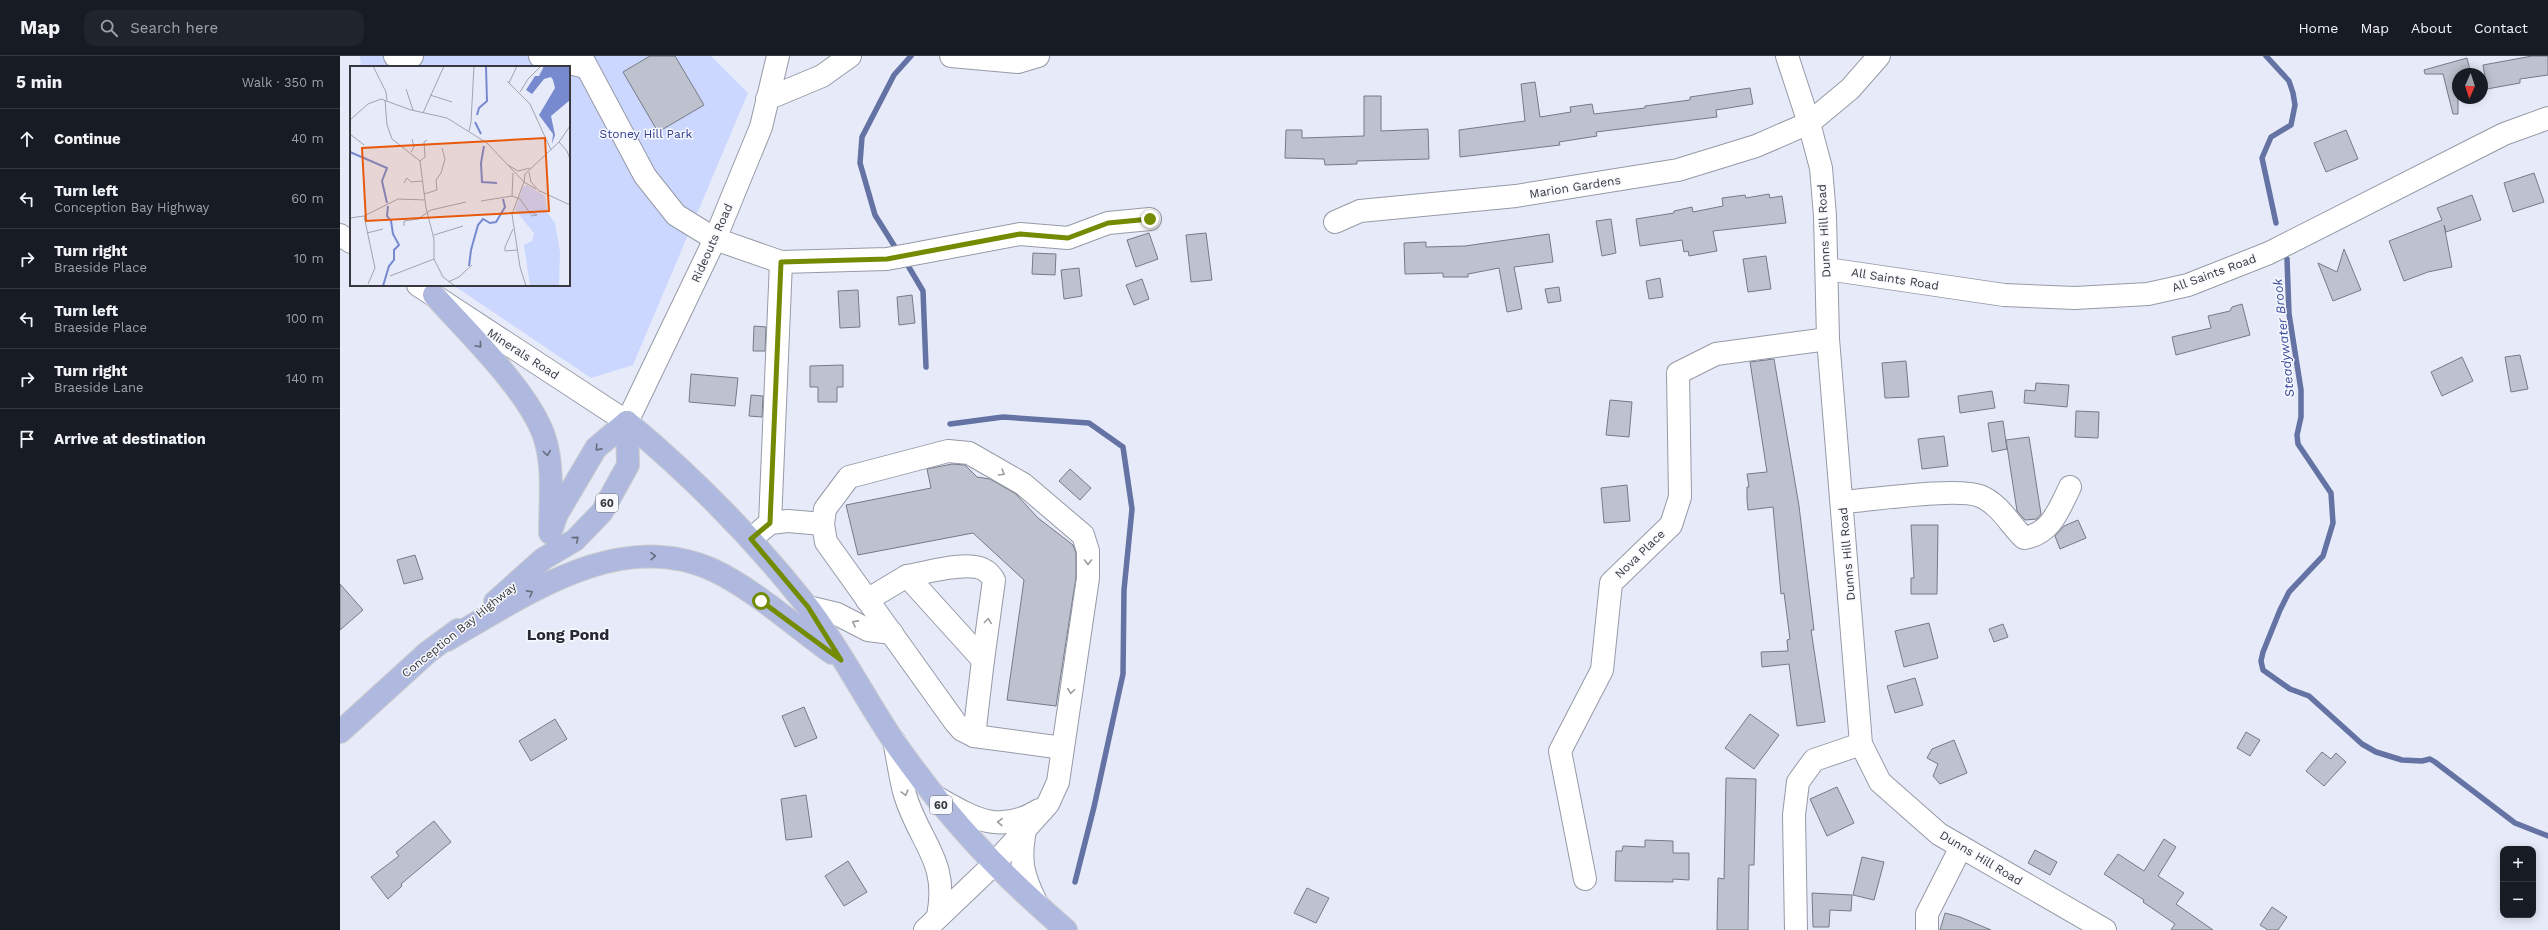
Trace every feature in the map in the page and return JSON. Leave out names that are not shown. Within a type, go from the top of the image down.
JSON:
[{"type":"main road","points":[[426,290],[513,384],[536,416],[546,440],[550,533]]},
{"type":"main road","points":[[543,559],[557,514],[596,448],[627,422]]},
{"type":"main road","name":"60","points":[[627,422],[665,454],[751,539],[808,607],[894,742],[932,795],[993,865],[1066,930]]},
{"type":"main road","name":"Conception Bay Highway","points":[[340,732],[428,652],[447,640],[505,593],[543,559],[576,540],[602,512],[628,465],[627,422]]},
{"type":"main road","points":[[447,640],[569,572],[632,557],[662,556],[691,561],[733,581],[841,660]]},
{"type":"street","points":[[395,56],[412,56]]},
{"type":"street","points":[[540,56],[583,61],[645,176],[676,215],[715,239],[781,262],[887,259],[1020,234],[1068,238],[1108,223],[1150,219]]},
{"type":"street","name":"Rideouts Road","points":[[627,422],[715,239],[761,127],[778,56]]},
{"type":"street","points":[[767,99],[822,76],[850,56]]},
{"type":"street","points":[[951,56],[1018,62],[1038,56]]},
{"type":"street","name":"Dunns Hill Road","points":[[1787,56],[1809,123],[1821,168],[1827,269],[1828,339],[1861,744],[1880,782],[1939,834],[2105,930]]},
{"type":"street","name":"Marion Gardens","points":[[1335,222],[1360,211],[1516,196],[1678,170],[1756,146],[1809,123],[1850,89],[1879,56]]},
{"type":"street","name":"All Saints Road","points":[[1827,269],[2004,295],[2075,298],[2148,294],[2188,285],[2269,253],[2504,134],[2548,118]]},
{"type":"street","points":[[340,235],[350,241]]},
{"type":"street","points":[[770,523],[781,262]]},
{"type":"street","name":"Minerals Road","points":[[426,290],[627,422]]},
{"type":"street","name":"Nova Place","points":[[1584,879],[1560,751],[1602,670],[1611,583],[1671,525],[1680,497],[1678,373],[1716,354],[1828,339]]},
{"type":"street","points":[[932,923],[993,865],[1025,830],[1048,804],[1058,782],[1063,748],[1088,578],[1088,551],[1083,535],[1023,484],[968,453],[948,451],[849,478],[825,509],[823,524],[826,542],[867,600],[892,632],[955,722],[962,730],[974,736],[1063,748]]},
{"type":"street","points":[[1842,502],[1954,493],[1980,496],[2003,512],[2013,528],[2024,538],[2035,537],[2049,526],[2070,488]]},
{"type":"street","points":[[751,539],[770,523],[788,522],[823,524]]},
{"type":"street","points":[[867,600],[907,576],[952,568],[976,566],[987,571],[994,580],[974,736]]},
{"type":"street","points":[[907,576],[983,660]]},
{"type":"street","points":[[808,607],[837,614],[868,630],[892,632]]},
{"type":"street","points":[[894,742],[905,795],[917,826],[937,864],[942,883],[932,923]]},
{"type":"street","points":[[1796,930],[1794,815],[1798,782],[1814,760],[1861,744]]},
{"type":"street","points":[[932,795],[962,812],[987,822],[1006,823],[1023,820],[1048,804]]},
{"type":"street","points":[[1025,830],[1021,854],[1024,879],[1039,907]]},
{"type":"street","points":[[1927,930],[1928,914],[1961,847]]},
{"type":"green space","name":"Stoney Hill Park","points":[[360,56],[711,56],[748,93],[633,365],[591,378],[454,286],[570,286],[570,66],[361,66]]},
{"type":"building","points":[[650,56],[675,56],[704,105],[658,132],[623,72]]},
{"type":"building","points":[[2532,56],[2548,56],[2548,75],[2520,79],[2520,83],[2488,89],[2488,68],[2484,68],[2483,65]]},
{"type":"building","points":[[2467,58],[2470,68],[2452,68],[2452,104],[2458,104],[2458,114],[2453,114],[2443,74],[2425,74],[2424,70]]},
{"type":"building","points":[[1535,82],[1540,117],[1571,112],[1570,107],[1592,104],[1594,114],[1645,108],[1645,106],[1690,100],[1690,97],[1750,88],[1753,104],[1716,110],[1717,117],[1596,132],[1597,136],[1559,142],[1560,145],[1460,157],[1459,130],[1525,121],[1521,84]]},
{"type":"building","points":[[1364,96],[1381,96],[1381,131],[1428,129],[1429,159],[1357,161],[1357,164],[1325,165],[1324,159],[1285,158],[1286,130],[1302,130],[1302,138],[1364,136]]},
{"type":"building","points":[[2346,130],[2358,159],[2326,172],[2314,143]]},
{"type":"building","points":[[2534,173],[2544,202],[2513,212],[2504,183]]},
{"type":"building","points":[[1769,194],[1770,198],[1782,196],[1786,223],[1713,231],[1717,251],[1689,256],[1688,251],[1684,252],[1682,240],[1640,246],[1636,219],[1674,213],[1674,211],[1692,207],[1693,212],[1723,206],[1722,198],[1745,195],[1746,198]]},
{"type":"building","points":[[2472,195],[2481,220],[2446,232],[2444,225],[2452,267],[2428,272],[2404,281],[2389,241],[2442,220],[2437,208]]},
{"type":"building","points":[[1611,219],[1616,253],[1602,256],[1596,221]]},
{"type":"building","points":[[1149,233],[1158,259],[1136,267],[1127,240]]},
{"type":"building","points":[[1206,233],[1212,280],[1191,282],[1186,235]]},
{"type":"building","points":[[1549,234],[1553,262],[1514,267],[1522,309],[1507,312],[1499,268],[1468,274],[1468,277],[1443,277],[1443,273],[1405,274],[1404,243],[1426,242],[1426,247],[1465,246]]},
{"type":"building","points":[[2344,249],[2361,290],[2333,301],[2318,263],[2337,272]]},
{"type":"building","points":[[1033,253],[1056,254],[1055,275],[1032,274]]},
{"type":"building","points":[[1766,256],[1771,289],[1748,292],[1743,259]]},
{"type":"building","points":[[1079,268],[1082,296],[1064,299],[1061,270]]},
{"type":"building","points":[[1660,278],[1663,297],[1649,299],[1646,281]]},
{"type":"building","points":[[1142,279],[1149,299],[1134,305],[1126,285]]},
{"type":"building","points":[[1559,287],[1561,301],[1548,303],[1545,289]]},
{"type":"building","points":[[858,290],[860,327],[840,328],[838,291]]},
{"type":"building","points":[[912,295],[915,323],[899,325],[897,297]]},
{"type":"building","points":[[2242,304],[2250,335],[2176,355],[2172,337],[2211,328],[2208,316],[2230,311],[2232,307]]},
{"type":"building","points":[[754,326],[766,327],[765,351],[753,351]]},
{"type":"building","points":[[2520,355],[2528,389],[2511,392],[2505,357]]},
{"type":"building","points":[[2462,357],[2473,381],[2442,396],[2431,372]]},
{"type":"building","points":[[1774,359],[1799,506],[1814,630],[1811,630],[1825,722],[1797,726],[1789,664],[1762,667],[1761,652],[1788,651],[1787,640],[1790,639],[1784,593],[1781,594],[1773,507],[1748,510],[1747,500],[1747,487],[1749,487],[1747,474],[1767,472],[1750,362]]},
{"type":"building","points":[[1906,361],[1909,397],[1885,398],[1882,363]]},
{"type":"building","points":[[843,365],[843,387],[837,387],[837,402],[818,402],[818,387],[810,387],[810,366]]},
{"type":"building","points":[[691,374],[738,378],[735,406],[689,402]]},
{"type":"building","points":[[2036,383],[2069,385],[2067,407],[2024,403],[2025,390],[2035,391]]},
{"type":"building","points":[[1992,391],[1995,408],[1960,413],[1958,396]]},
{"type":"building","points":[[751,395],[763,396],[762,417],[749,416]]},
{"type":"building","points":[[1610,400],[1632,402],[1629,437],[1606,435]]},
{"type":"building","points":[[2076,411],[2099,412],[2098,438],[2075,437]]},
{"type":"building","points":[[2003,421],[2007,449],[1992,452],[1988,423]]},
{"type":"building","points":[[1944,436],[1948,466],[1922,469],[1918,439]]},
{"type":"building","points":[[2029,437],[2041,514],[2037,519],[2025,520],[2017,511],[2006,440]]},
{"type":"building","points":[[952,464],[965,465],[977,477],[990,479],[1016,494],[1038,518],[1073,545],[1076,553],[1076,577],[1056,706],[1007,700],[1024,580],[973,533],[858,555],[846,505],[931,488],[927,469]]},
{"type":"building","points":[[1070,469],[1091,488],[1080,500],[1059,481]]},
{"type":"building","points":[[1627,485],[1630,521],[1604,523],[1601,488]]},
{"type":"building","points":[[2078,520],[2086,538],[2060,549],[2055,536],[2064,526]]},
{"type":"building","points":[[1911,525],[1938,525],[1937,594],[1911,594],[1911,578],[1914,578]]},
{"type":"building","points":[[415,555],[423,579],[404,584],[397,560]]},
{"type":"building","points":[[340,584],[363,610],[340,630]]},
{"type":"building","points":[[1929,623],[1938,658],[1904,667],[1895,631]]},
{"type":"building","points":[[2003,624],[2008,637],[1994,642],[1989,629]]},
{"type":"building","points":[[1915,678],[1923,705],[1895,713],[1887,686]]},
{"type":"building","points":[[804,707],[817,738],[795,747],[782,716]]},
{"type":"building","points":[[1750,714],[1779,735],[1754,769],[1725,748]]},
{"type":"building","points":[[555,719],[567,739],[531,761],[519,741]]},
{"type":"building","points":[[2246,732],[2260,740],[2250,756],[2237,748]]},
{"type":"building","points":[[1954,740],[1967,773],[1940,784],[1933,776],[1938,764],[1927,758],[1932,749]]},
{"type":"building","points":[[2322,752],[2331,759],[2336,753],[2346,762],[2324,786],[2306,771]]},
{"type":"building","points":[[1726,778],[1756,779],[1754,865],[1749,865],[1748,930],[1717,930],[1718,878],[1724,879]]},
{"type":"building","points":[[1837,787],[1854,823],[1827,836],[1810,799]]},
{"type":"building","points":[[806,795],[812,837],[786,840],[781,799]]},
{"type":"building","points":[[434,821],[451,842],[401,884],[402,886],[388,899],[371,877],[399,856],[396,852]]},
{"type":"building","points":[[2164,839],[2176,847],[2158,876],[2184,893],[2176,904],[2213,930],[2171,930],[2175,924],[2143,902],[2144,900],[2104,874],[2118,854],[2144,871]]},
{"type":"building","points":[[1645,840],[1673,841],[1673,853],[1689,853],[1689,880],[1673,879],[1673,882],[1615,881],[1616,851],[1622,851],[1623,846],[1645,847]]},
{"type":"building","points":[[2035,850],[2057,862],[2050,875],[2028,863]]},
{"type":"building","points":[[1862,857],[1884,862],[1874,900],[1853,895]]},
{"type":"building","points":[[848,861],[867,892],[844,906],[825,876]]},
{"type":"building","points":[[1307,888],[1329,898],[1316,923],[1294,913]]},
{"type":"building","points":[[1812,893],[1852,895],[1851,911],[1830,910],[1829,927],[1813,927]]},
{"type":"building","points":[[2272,907],[2287,917],[2278,930],[2268,930],[2260,925]]},
{"type":"building","points":[[1945,913],[1960,917],[1991,930],[1940,930]]},
{"type":"waterway","points":[[895,247],[875,215],[860,163],[862,137],[894,75],[911,56]]},
{"type":"waterway","name":"Steadywater Brook","points":[[2266,56],[2289,81],[2295,105],[2291,125],[2271,137],[2262,158],[2276,223]]},
{"type":"waterway","name":"Steadywater Brook","points":[[2287,259],[2289,314],[2301,390],[2301,417],[2297,435],[2298,444],[2331,493],[2333,523],[2323,556],[2289,592],[2280,610],[2263,652],[2261,661],[2263,670],[2290,689],[2309,696],[2362,744],[2376,752],[2402,760],[2422,761],[2430,759],[2515,823],[2548,836]]},
{"type":"waterway","points":[[907,264],[923,291],[926,367]]},
{"type":"waterway","points":[[950,424],[1003,417],[1089,423],[1123,447],[1132,509],[1124,590],[1123,674],[1094,807],[1075,882]]},
{"type":"district","name":"Long Pond","points":[[568,634]]},
{"type":"route","points":[[761,601],[841,660],[808,607],[751,539],[770,523],[781,262],[887,259],[1020,234],[1068,238],[1108,223],[1150,219]]}]
